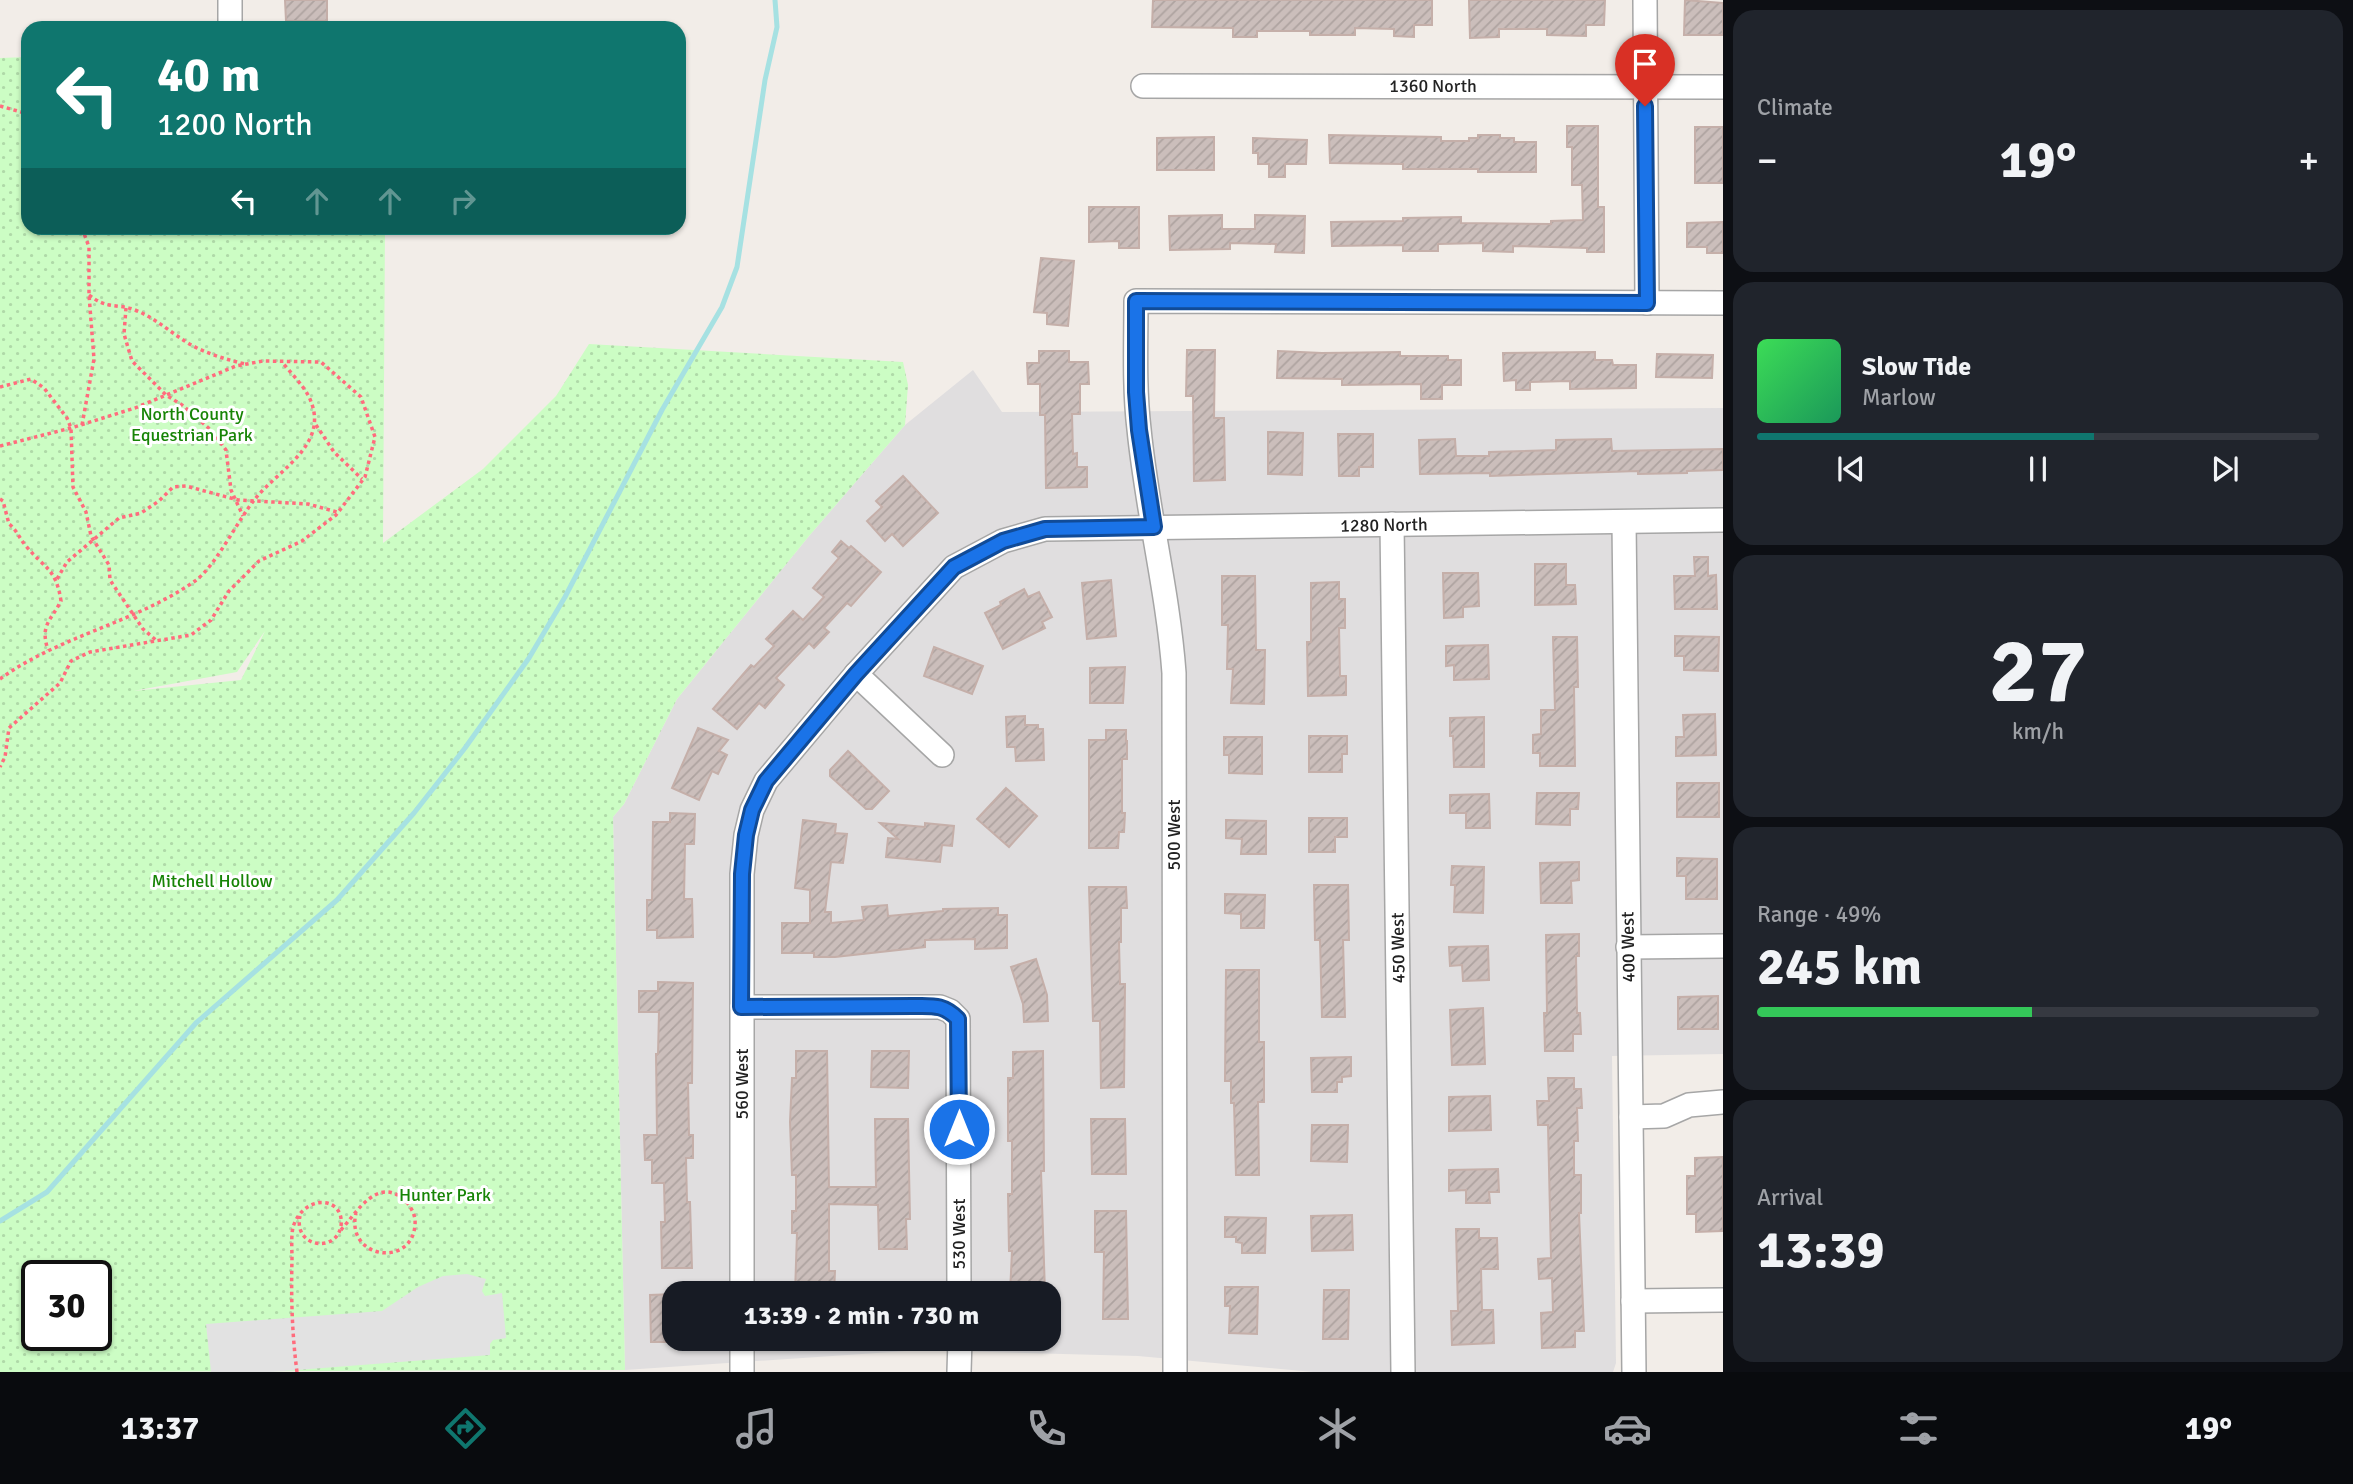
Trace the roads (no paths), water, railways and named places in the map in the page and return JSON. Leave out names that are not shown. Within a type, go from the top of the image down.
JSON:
[{"type":"street","points":[[230,0],[230,21]]},
{"type":"street","points":[[1645,0],[1647,303],[1723,303]]},
{"type":"street","name":"1360 North","points":[[1143,86],[1723,87]]},
{"type":"street","name":"500 West","points":[[1175,1372],[1174,673],[1167,603],[1139,430],[1136,392],[1136,301],[1647,303]]},
{"type":"street","name":"1280 North","points":[[856,674],[954,567],[1003,541],[1045,529],[1723,520]]},
{"type":"street","name":"400 West","points":[[1624,522],[1633,1372]]},
{"type":"street","name":"450 West","points":[[1392,524],[1404,1372]]},
{"type":"street","points":[[856,674],[942,755]]},
{"type":"street","name":"560 West","points":[[742,1281],[742,874],[746,835],[752,810],[766,781],[856,674]]},
{"type":"street","points":[[1628,947],[1723,946]]},
{"type":"street","name":"530 West","points":[[741,1007],[940,1007],[950,1010],[958,1019],[959,1281]]},
{"type":"street","points":[[1630,1117],[1664,1116],[1689,1105],[1723,1102]]},
{"type":"street","points":[[1633,1301],[1723,1300]]},
{"type":"street","points":[[742,1351],[743,1372]]},
{"type":"street","points":[[959,1372],[960,1351]]},
{"type":"waterway","points":[[0,1221],[47,1192],[196,1023],[337,900],[414,813],[465,748],[529,658],[565,597],[662,410],[722,307],[737,267],[765,80],[777,27],[775,0]]},
{"type":"park label","name":"North County Equestrian Park","points":[[192,424]]},
{"type":"park label","name":"Mitchell Hollow","points":[[212,881]]},
{"type":"park label","name":"Hunter Park","points":[[445,1195]]}]
